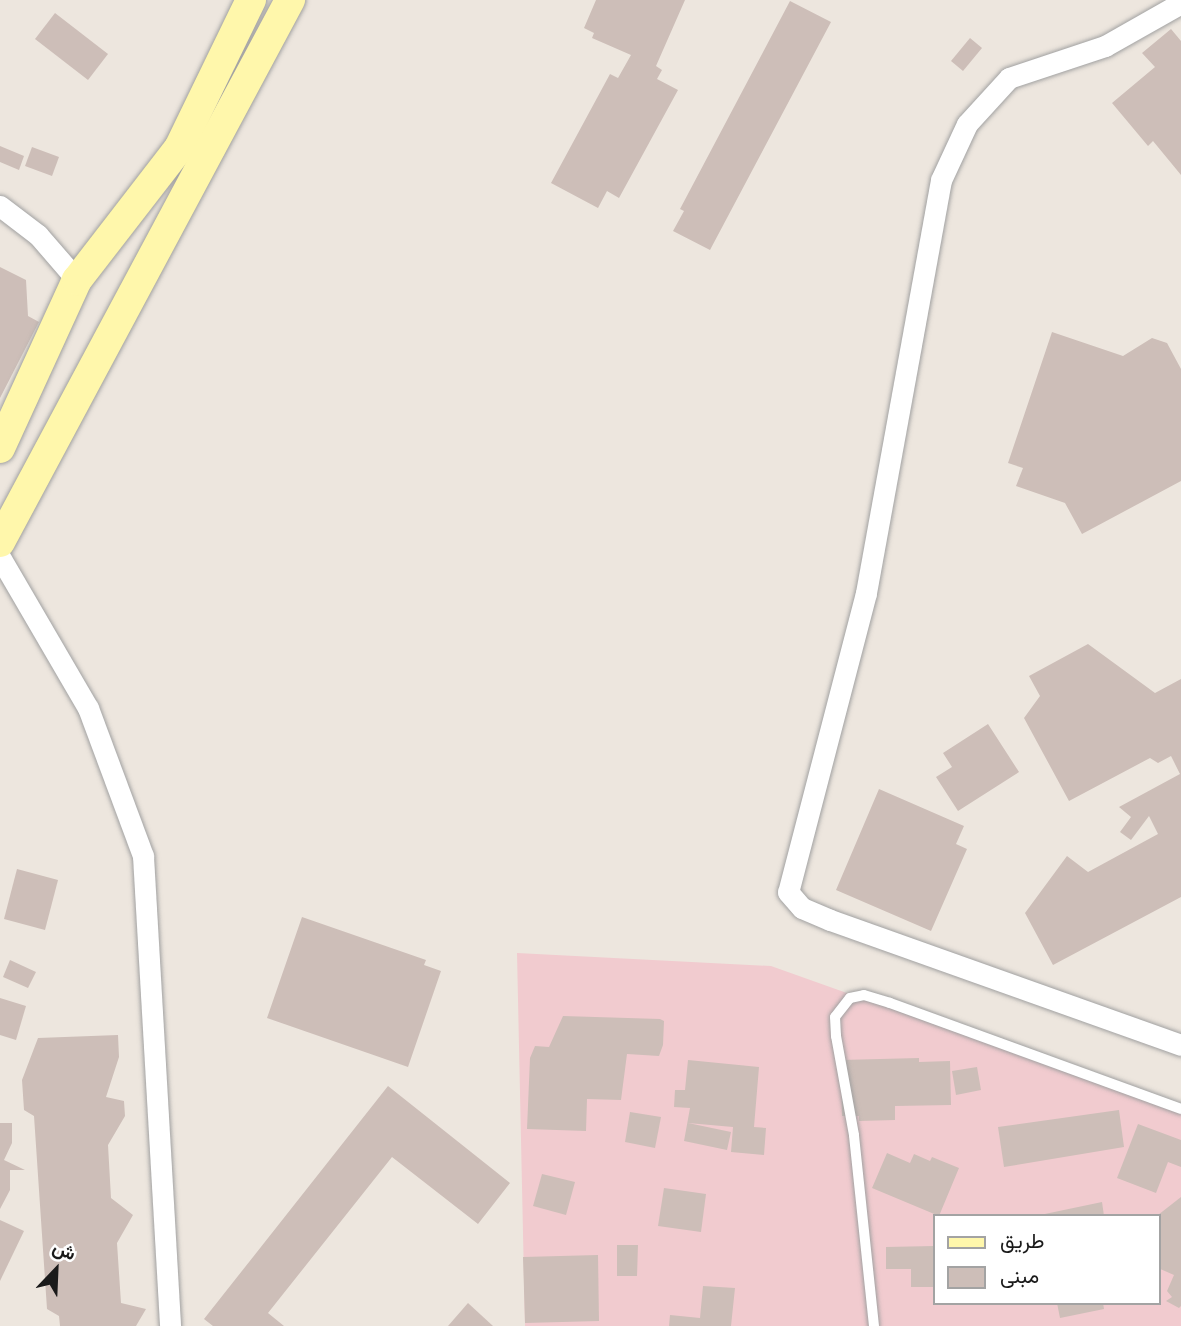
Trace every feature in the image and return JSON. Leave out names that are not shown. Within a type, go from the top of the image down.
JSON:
[{"type":"street","points":[[0,448],[77,280],[179,148],[251,0]]},
{"type":"street","points":[[0,542],[290,0]]},
{"type":"street","points":[[1181,3],[1105,46],[1009,78],[967,124],[941,180],[866,593],[788,892],[802,908],[830,920],[1181,1045]]},
{"type":"street","points":[[0,206],[38,235],[77,280]]},
{"type":"street","points":[[0,557],[88,708],[143,856],[170,1326]]},
{"type":"lane","points":[[874,1326],[854,1135],[836,1036],[835,1017],[850,998],[864,995],[890,1003],[1181,1109]]},
{"type":"shaded area","points":[[517,953],[771,966],[1181,1112],[1181,1326],[525,1326]]},
{"type":"building","points":[[596,0],[685,0],[656,66],[662,70],[657,79],[678,90],[619,198],[607,191],[598,208],[551,183],[610,74],[618,78],[631,55],[592,38],[594,33],[584,28]]},
{"type":"building","points":[[790,1],[831,22],[710,250],[673,231],[684,211],[680,209]]},
{"type":"building","points":[[55,13],[108,54],[88,80],[35,39]]},
{"type":"building","points":[[1171,29],[1181,41],[1181,175],[1153,141],[1148,146],[1112,103],[1155,67],[1142,53]]},
{"type":"building","points":[[970,38],[982,48],[963,71],[951,61]]},
{"type":"building","points":[[0,146],[24,156],[19,170],[0,162]]},
{"type":"building","points":[[32,147],[59,157],[52,176],[25,166]]},
{"type":"building","points":[[0,267],[26,280],[28,316],[39,322],[0,398]]},
{"type":"building","points":[[1052,332],[1123,356],[1152,338],[1167,343],[1181,369],[1181,481],[1082,534],[1065,503],[1016,486],[1023,468],[1008,463]]},
{"type":"building","points":[[1088,644],[1155,693],[1181,679],[1181,897],[1053,965],[1025,913],[1067,856],[1088,872],[1158,834],[1149,816],[1131,840],[1120,832],[1131,817],[1119,807],[1180,774],[1171,756],[1158,763],[1150,758],[1069,801],[1024,718],[1040,696],[1029,676]]},
{"type":"building","points":[[988,724],[1019,772],[958,811],[936,777],[952,767],[943,753]]},
{"type":"building","points":[[879,789],[964,826],[956,844],[967,849],[931,931],[836,890]]},
{"type":"building","points":[[17,869],[58,880],[45,930],[4,919]]},
{"type":"building","points":[[302,917],[426,960],[424,965],[441,971],[408,1067],[267,1018]]},
{"type":"building","points":[[10,960],[36,972],[28,988],[3,977]]},
{"type":"building","points":[[0,998],[26,1006],[16,1040],[0,1035]]},
{"type":"building","points":[[563,1016],[660,1019],[664,1021],[663,1045],[659,1056],[627,1054],[621,1100],[587,1099],[586,1131],[527,1129],[530,1058],[535,1046],[549,1047]]},
{"type":"building","points":[[118,1035],[119,1057],[106,1097],[124,1101],[125,1116],[108,1145],[111,1198],[133,1215],[117,1243],[121,1303],[146,1309],[136,1326],[60,1326],[59,1316],[47,1309],[34,1116],[24,1110],[22,1080],[38,1038]]},
{"type":"building","points":[[919,1058],[919,1062],[950,1061],[951,1105],[895,1106],[895,1120],[859,1121],[859,1116],[842,1116],[841,1060]]},
{"type":"building","points":[[688,1060],[759,1067],[754,1127],[766,1128],[764,1155],[731,1152],[733,1127],[688,1123],[731,1132],[727,1150],[684,1141],[690,1108],[674,1107],[675,1090],[685,1090]]},
{"type":"building","points":[[977,1067],[981,1090],[956,1095],[952,1071]]},
{"type":"building","points":[[388,1086],[510,1183],[478,1224],[392,1157],[268,1313],[284,1326],[213,1326],[204,1319]]},
{"type":"building","points":[[1119,1110],[1124,1147],[1004,1167],[998,1127]]},
{"type":"building","points":[[630,1112],[661,1117],[655,1148],[625,1142]]},
{"type":"building","points":[[0,1123],[12,1123],[12,1143],[4,1160],[25,1170],[10,1170],[10,1190],[0,1209]]},
{"type":"building","points":[[1138,1124],[1181,1140],[1181,1167],[1168,1162],[1156,1193],[1117,1178]]},
{"type":"building","points":[[887,1153],[910,1163],[914,1154],[930,1161],[932,1157],[959,1168],[940,1214],[872,1188]]},
{"type":"building","points":[[542,1174],[575,1182],[566,1215],[533,1206]]},
{"type":"building","points":[[664,1188],[706,1194],[701,1232],[658,1226]]},
{"type":"building","points":[[1181,1197],[1179,1308],[1166,1301],[1172,1297],[1167,1291],[1174,1275],[1160,1269],[1159,1214]]},
{"type":"building","points":[[1102,1202],[1104,1214],[1045,1214]]},
{"type":"building","points":[[0,1220],[24,1231],[0,1281]]},
{"type":"building","points":[[617,1245],[638,1245],[637,1276],[617,1276]]},
{"type":"building","points":[[932,1246],[932,1287],[911,1287],[911,1269],[886,1269],[886,1247]]},
{"type":"building","points":[[598,1255],[599,1321],[525,1323],[523,1257]]},
{"type":"building","points":[[703,1286],[735,1288],[731,1326],[669,1326],[670,1315],[700,1318]]},
{"type":"building","points":[[468,1303],[493,1326],[448,1326]]},
{"type":"building","points":[[1057,1305],[1103,1305],[1104,1309],[1060,1318]]}]
